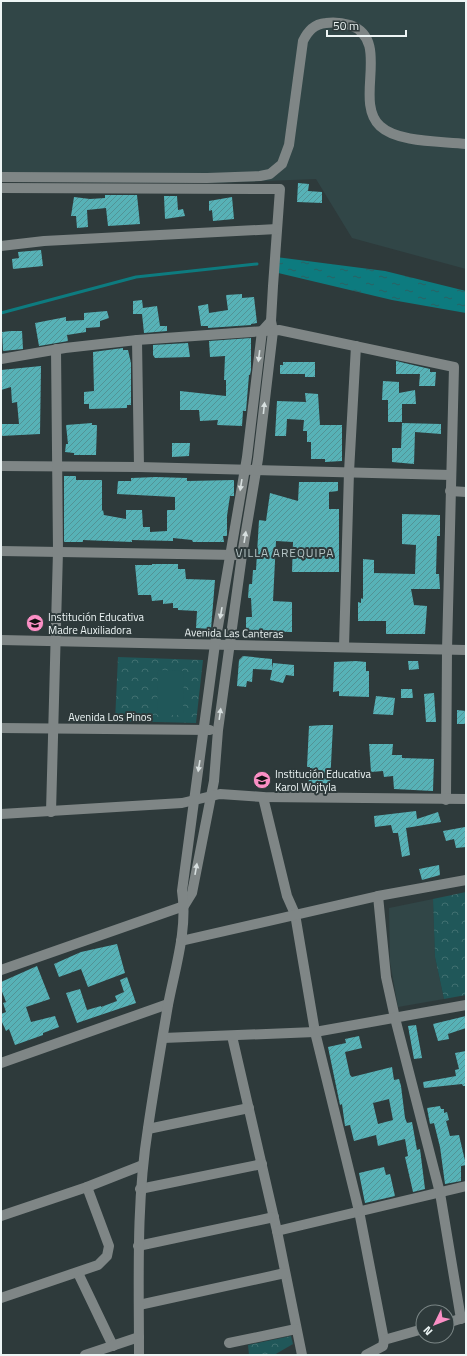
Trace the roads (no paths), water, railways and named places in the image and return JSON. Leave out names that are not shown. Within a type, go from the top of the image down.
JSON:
[{"type":"street","points":[[1,177],[207,178],[260,176],[270,174],[282,164],[289,145],[303,41],[307,32],[315,26],[325,23],[344,23],[358,28],[366,37],[370,48],[371,104],[374,117],[380,126],[392,135],[466,144]]},
{"type":"street","points":[[1,188],[280,189],[272,286],[272,326],[256,470],[242,555],[218,730],[214,781],[192,893],[184,906],[1,970]]},
{"type":"street","points":[[1,246],[44,241],[276,229]]},
{"type":"street","points":[[1,359],[56,349],[137,340],[262,331],[272,326]]},
{"type":"street","points":[[272,326],[279,330],[454,367],[447,650],[446,800]]},
{"type":"street","points":[[140,1355],[138,1246],[140,1189],[168,1004],[181,941],[184,906],[182,891],[205,730],[215,644],[247,457],[262,331]]},
{"type":"street","points":[[137,340],[139,467]]},
{"type":"street","points":[[344,647],[349,472],[356,346]]},
{"type":"street","points":[[51,812],[58,551],[56,349]]},
{"type":"street","points":[[1,466],[139,467],[451,475]]},
{"type":"street","points":[[450,491],[466,492]]},
{"type":"street","points":[[1,551],[242,555]]},
{"type":"street","name":"Avenida Las Canteras","points":[[1,640],[466,650]]},
{"type":"street","name":"Avenida Los Pinos","points":[[1,728],[218,730]]},
{"type":"street","points":[[1,814],[182,803],[210,798],[220,794],[263,797],[466,800]]},
{"type":"street","points":[[263,797],[287,896],[295,914],[315,1032],[359,1211],[384,1340],[383,1346],[366,1355]]},
{"type":"street","points":[[181,941],[378,896],[466,880]]},
{"type":"street","points":[[378,896],[386,977],[395,1018],[440,1193],[464,1318]]},
{"type":"street","points":[[1,1063],[168,1004]]},
{"type":"street","points":[[163,1038],[315,1032],[466,1005]]},
{"type":"street","points":[[232,1036],[274,1217],[302,1355]]},
{"type":"street","points":[[148,1129],[249,1108]]},
{"type":"street","points":[[140,1189],[262,1164]]},
{"type":"street","points":[[1,1216],[87,1187],[143,1165]]},
{"type":"street","points":[[277,1231],[466,1186]]},
{"type":"street","points":[[1,1298],[78,1273],[98,1265],[107,1256],[108,1246],[87,1187]]},
{"type":"street","points":[[138,1246],[274,1217]]},
{"type":"street","points":[[78,1273],[112,1346]]},
{"type":"street","points":[[139,1305],[285,1273]]},
{"type":"street","points":[[229,1343],[296,1329]]},
{"type":"street","points":[[384,1340],[415,1331]]},
{"type":"street","points":[[85,1355],[139,1337]]},
{"type":"water","points":[[276,257],[385,271],[466,291],[466,313],[392,300],[274,272]]},
{"type":"waterway","points":[[1,313],[136,277],[257,264]]},
{"type":"place","name":"Institución Educativa Madre Auxiliadora","points":[[35,623]]},
{"type":"place","name":"Institución Educativa Karol Wojtyla","points":[[262,780]]},
{"type":"district","name":"VILLA AREQUIPA","points":[[285,552]]}]
